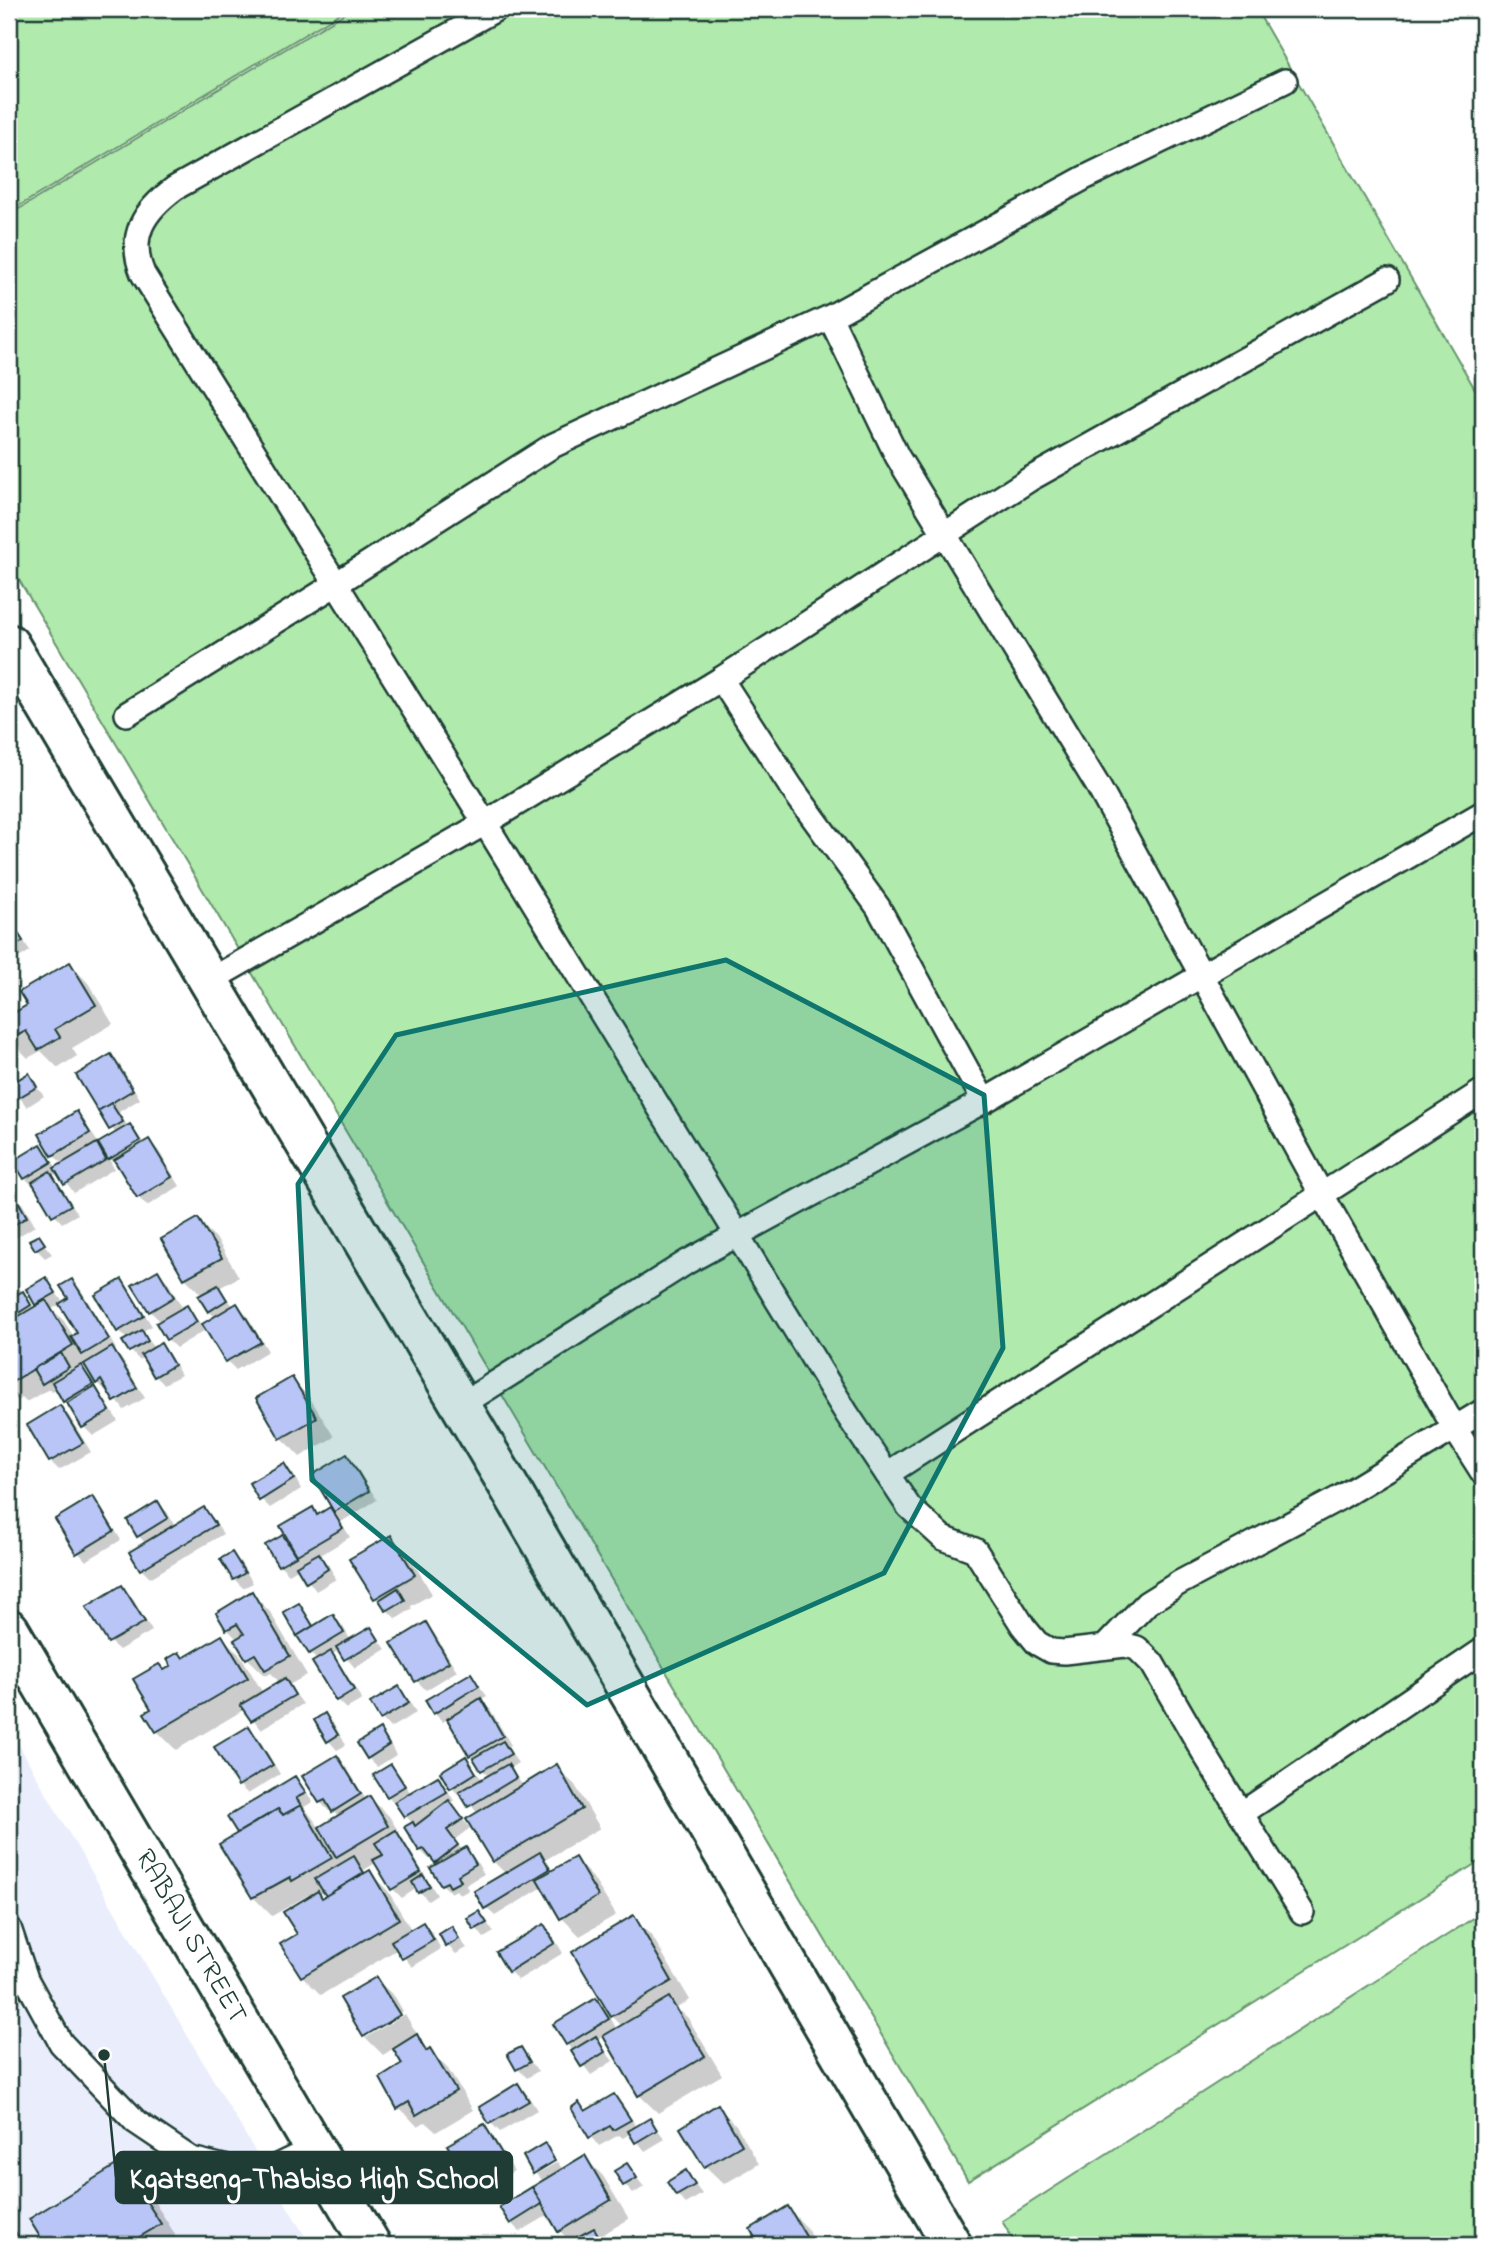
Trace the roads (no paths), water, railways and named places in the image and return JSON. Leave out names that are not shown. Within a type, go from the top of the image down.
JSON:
[{"type":"street","points":[[10,650],[461,1405],[952,2245]]},
{"type":"street","name":"RABAJI STREET","points":[[9,1629],[371,2245]]},
{"type":"lane","points":[[496,9],[158,200],[138,229],[136,248],[143,274],[485,823],[847,1414],[909,1507],[943,1538],[975,1550],[1023,1626],[1038,1643],[1051,1651],[1064,1652],[1125,1645],[1137,1648],[1152,1663],[1302,1912]]},
{"type":"lane","points":[[127,714],[552,446],[830,317],[1084,178],[1285,81]]},
{"type":"lane","points":[[209,981],[485,823],[721,679],[1030,479],[1387,280]]},
{"type":"lane","points":[[830,317],[897,456],[1098,786],[1322,1195],[1483,1474]]},
{"type":"lane","points":[[721,679],[791,787],[878,907],[985,1101]]},
{"type":"lane","points":[[461,1405],[687,1262],[985,1101],[1483,813]]},
{"type":"lane","points":[[887,1474],[1483,1091]]},
{"type":"lane","points":[[1105,1647],[1147,1602],[1342,1497],[1483,1411]]},
{"type":"lane","points":[[1241,1814],[1483,1650]]},
{"type":"lane","points":[[9,1928],[26,1979],[61,2043],[136,2122],[191,2159],[236,2171],[274,2168],[314,2148]]},
{"type":"place","name":"Kgatseng-Thabiso High School","points":[[104,2055]]}]
